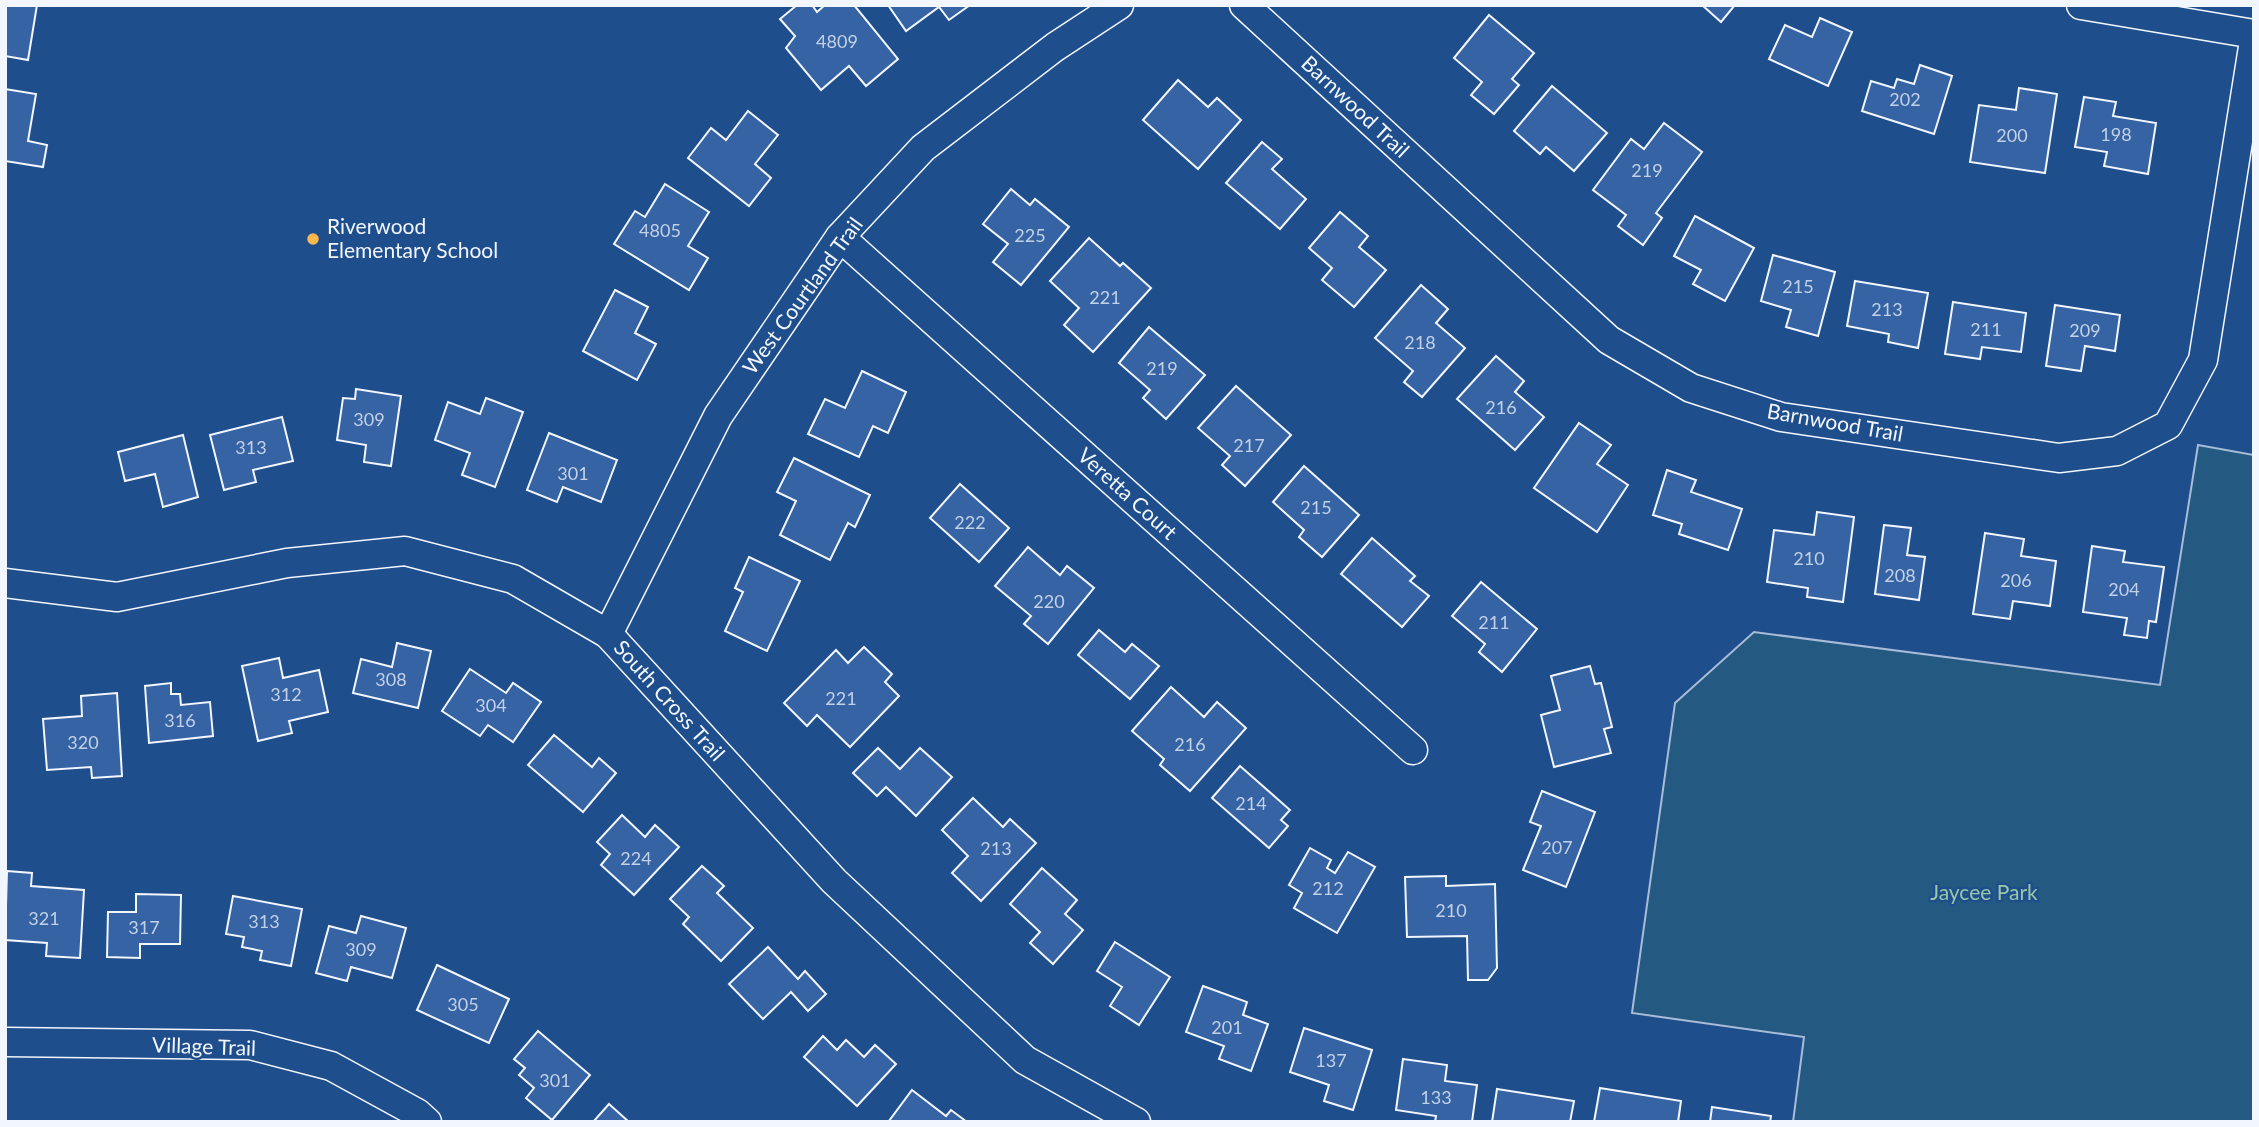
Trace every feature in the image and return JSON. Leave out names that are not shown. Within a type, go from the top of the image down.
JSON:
[{"type":"street","name":"West Courtland Trail","points":[[608,635],[718,416],[840,237],[923,148],[1055,47],[1119,5]]},
{"type":"street","name":"Barnwood Trail","points":[[1244,5],[1609,340],[1691,388],[1781,417],[2059,458],[2117,451],[2168,425],[2203,360],[2254,41]]},
{"type":"street","points":[[2081,5],[2254,34]]},
{"type":"street","name":"Veretta Court","points":[[840,237],[1413,750]]},
{"type":"street","name":"South Cross Trail","points":[[5,583],[117,597],[286,563],[405,551],[513,579],[608,635],[834,881],[1025,1060],[1136,1122]]},
{"type":"street","name":"Village Trail","points":[[5,1042],[250,1045],[331,1066],[417,1113],[427,1122]]},
{"type":"green space","name":"Jaycee Park","points":[[2198,445],[2254,455],[2254,1122],[1793,1122],[1804,1037],[1632,1013],[1675,703],[1754,632],[2160,685]]},
{"type":"building","points":[[5,5],[37,5],[28,60],[5,56]]},
{"type":"building","points":[[797,5],[812,5],[817,12],[825,5],[854,5],[898,59],[866,86],[849,66],[821,90],[786,48],[795,36],[780,19]]},
{"type":"building","points":[[888,5],[970,5],[949,20],[939,7],[906,31]]},
{"type":"building","points":[[1702,5],[1735,5],[1721,22]]},
{"type":"building","points":[[1489,15],[1534,53],[1512,79],[1519,85],[1494,114],[1471,95],[1482,82],[1454,58]]},
{"type":"building","points":[[1820,18],[1852,32],[1828,86],[1769,59],[1785,25],[1812,37]]},
{"type":"building","points":[[1920,65],[1952,76],[1934,134],[1862,111],[1871,81],[1894,88],[1897,79],[1914,84]]},
{"type":"building","points":[[1178,80],[1208,107],[1217,98],[1241,120],[1198,169],[1143,120]]},
{"type":"building","points":[[1552,86],[1607,133],[1574,171],[1546,147],[1540,154],[1514,131]]},
{"type":"building","points":[[2019,88],[2057,94],[2045,173],[1970,162],[1979,105],[2016,110]]},
{"type":"building","points":[[5,89],[36,94],[28,141],[47,145],[43,167],[5,161]]},
{"type":"building","points":[[2084,97],[2116,102],[2113,116],[2156,123],[2148,174],[2104,166],[2107,152],[2075,147]]},
{"type":"building","points":[[748,111],[778,135],[755,164],[771,178],[749,206],[688,158],[711,128],[726,140]]},
{"type":"building","points":[[1664,123],[1702,152],[1656,213],[1662,218],[1643,245],[1618,226],[1626,215],[1593,190],[1631,139],[1644,149]]},
{"type":"building","points":[[1262,142],[1282,159],[1272,169],[1306,199],[1280,229],[1226,183]]},
{"type":"building","points":[[665,184],[709,212],[688,246],[708,258],[689,290],[614,244],[635,211],[645,217]]},
{"type":"building","points":[[1011,189],[1030,205],[1035,199],[1069,227],[1021,285],[993,262],[1008,244],[983,224]]},
{"type":"building","points":[[1340,212],[1368,236],[1359,247],[1386,270],[1354,307],[1322,280],[1332,268],[1309,248]]},
{"type":"building","points":[[1695,216],[1754,248],[1725,301],[1693,284],[1701,270],[1674,256]]},
{"type":"building","points":[[1089,238],[1120,266],[1123,263],[1151,288],[1093,352],[1064,325],[1079,308],[1050,281]]},
{"type":"building","points":[[1773,255],[1835,272],[1818,336],[1786,327],[1791,310],[1761,301]]},
{"type":"building","points":[[1855,281],[1928,293],[1918,348],[1888,342],[1889,334],[1847,326]]},
{"type":"building","points":[[1421,285],[1448,309],[1436,323],[1465,348],[1422,397],[1404,382],[1413,371],[1375,338]]},
{"type":"building","points":[[615,290],[648,307],[635,333],[656,344],[637,380],[583,351]]},
{"type":"building","points":[[1953,302],[2026,313],[2021,352],[1982,347],[1980,359],[1945,354]]},
{"type":"building","points":[[2055,305],[2120,315],[2115,351],[2085,346],[2081,371],[2046,366]]},
{"type":"building","points":[[1149,327],[1205,375],[1166,419],[1143,398],[1150,390],[1119,363]]},
{"type":"building","points":[[1496,356],[1524,381],[1515,392],[1544,417],[1515,450],[1457,399]]},
{"type":"building","points":[[862,371],[906,392],[888,433],[873,426],[859,457],[808,434],[825,399],[845,408]]},
{"type":"building","points":[[1236,386],[1291,435],[1245,486],[1222,465],[1230,456],[1198,428]]},
{"type":"building","points":[[356,389],[401,396],[391,466],[364,462],[366,445],[337,440],[343,398],[355,399]]},
{"type":"building","points":[[486,398],[523,412],[495,487],[462,475],[470,453],[435,440],[448,402],[480,414]]},
{"type":"building","points":[[282,417],[293,461],[253,470],[256,482],[224,490],[210,435]]},
{"type":"building","points":[[1579,423],[1611,445],[1597,464],[1628,485],[1597,532],[1534,488]]},
{"type":"building","points":[[549,433],[617,460],[601,502],[563,487],[557,502],[527,490]]},
{"type":"building","points":[[183,435],[198,497],[163,507],[155,474],[125,481],[118,452]]},
{"type":"building","points":[[794,458],[870,495],[855,527],[848,523],[830,560],[780,535],[796,501],[777,492]]},
{"type":"building","points":[[1304,466],[1359,515],[1322,557],[1299,537],[1304,530],[1273,502]]},
{"type":"building","points":[[1667,470],[1696,480],[1691,492],[1742,509],[1728,550],[1679,534],[1682,524],[1653,515]]},
{"type":"building","points":[[960,484],[1009,528],[979,562],[930,518]]},
{"type":"building","points":[[1817,512],[1854,517],[1843,602],[1807,597],[1808,588],[1767,582],[1774,530],[1814,535]]},
{"type":"building","points":[[1884,525],[1911,528],[1907,555],[1925,557],[1919,600],[1875,594]]},
{"type":"building","points":[[1985,533],[2024,539],[2021,556],[2056,561],[2050,606],[2013,601],[2010,619],[1973,614]]},
{"type":"building","points":[[1372,538],[1415,576],[1410,581],[1429,596],[1402,627],[1341,574]]},
{"type":"building","points":[[2092,546],[2125,551],[2123,562],[2164,567],[2156,622],[2149,621],[2147,638],[2124,635],[2127,618],[2083,612]]},
{"type":"building","points":[[1028,547],[1060,575],[1067,566],[1094,588],[1048,644],[1024,624],[1031,616],[995,586]]},
{"type":"building","points":[[749,557],[800,581],[767,651],[725,631],[743,592],[735,588]]},
{"type":"building","points":[[1481,582],[1537,629],[1502,672],[1479,652],[1485,644],[1452,616]]},
{"type":"building","points":[[1099,630],[1125,652],[1132,644],[1159,666],[1130,699],[1078,655]]},
{"type":"building","points":[[397,643],[431,651],[418,708],[353,693],[361,659],[392,667]]},
{"type":"building","points":[[864,647],[892,674],[885,682],[899,696],[850,747],[817,715],[807,726],[784,703],[836,650],[848,663]]},
{"type":"building","points":[[279,658],[283,678],[319,670],[328,712],[289,721],[292,733],[258,741],[242,666]]},
{"type":"building","points":[[1590,666],[1595,684],[1601,683],[1612,727],[1604,729],[1611,753],[1554,767],[1541,715],[1560,710],[1551,676]]},
{"type":"building","points":[[470,669],[506,693],[513,683],[541,702],[513,742],[488,725],[480,736],[442,711]]},
{"type":"building","points":[[171,683],[171,694],[180,694],[181,705],[210,702],[213,736],[149,743],[145,686]]},
{"type":"building","points":[[1171,687],[1204,717],[1217,702],[1246,728],[1190,791],[1160,765],[1164,759],[1132,731]]},
{"type":"building","points":[[117,693],[122,776],[92,778],[91,767],[47,770],[43,719],[82,716],[81,696]]},
{"type":"building","points":[[554,735],[592,767],[599,758],[616,773],[583,812],[528,765]]},
{"type":"building","points":[[878,748],[900,769],[920,748],[952,777],[916,816],[886,787],[877,796],[853,773]]},
{"type":"building","points":[[1240,766],[1290,810],[1281,820],[1288,826],[1269,848],[1212,798]]},
{"type":"building","points":[[1542,791],[1595,812],[1566,887],[1523,870],[1541,826],[1530,822]]},
{"type":"building","points":[[973,798],[1003,827],[1010,819],[1036,843],[981,901],[952,873],[968,856],[942,830]]},
{"type":"building","points":[[622,815],[645,837],[655,825],[679,847],[634,895],[601,865],[610,854],[597,842]]},
{"type":"building","points":[[1310,848],[1331,860],[1327,868],[1335,873],[1348,852],[1375,867],[1337,933],[1294,908],[1302,893],[1289,885]]},
{"type":"building","points":[[702,866],[724,886],[717,893],[753,928],[721,961],[683,924],[689,917],[670,899]]},
{"type":"building","points":[[1042,868],[1077,900],[1065,914],[1083,930],[1053,964],[1030,943],[1040,932],[1010,904]]},
{"type":"building","points":[[7,871],[32,873],[31,886],[84,890],[80,958],[46,956],[47,943],[5,940]]},
{"type":"building","points":[[1446,876],[1446,886],[1495,884],[1497,968],[1488,980],[1468,980],[1467,936],[1407,937],[1405,877]]},
{"type":"building","points":[[136,894],[181,895],[180,944],[140,944],[140,958],[107,957],[108,912],[136,912]]},
{"type":"building","points":[[233,896],[302,909],[291,966],[260,960],[262,951],[242,947],[244,937],[226,934]]},
{"type":"building","points":[[361,916],[406,928],[392,978],[351,967],[347,981],[316,973],[329,926],[356,933]]},
{"type":"building","points":[[1115,942],[1170,977],[1139,1025],[1110,1006],[1122,987],[1097,971]]},
{"type":"building","points":[[768,947],[798,979],[805,971],[826,994],[808,1011],[791,992],[763,1019],[729,984]]},
{"type":"building","points":[[437,965],[509,999],[489,1043],[417,1010]]},
{"type":"building","points":[[1203,986],[1247,1002],[1243,1015],[1268,1024],[1251,1071],[1219,1059],[1224,1046],[1186,1032]]},
{"type":"building","points":[[1304,1028],[1372,1050],[1353,1110],[1324,1101],[1329,1085],[1290,1072]]},
{"type":"building","points":[[538,1031],[590,1075],[552,1120],[526,1098],[534,1088],[519,1075],[525,1068],[514,1059]]},
{"type":"building","points":[[823,1036],[837,1050],[846,1040],[864,1057],[875,1045],[896,1064],[857,1106],[804,1057]]},
{"type":"building","points":[[1403,1059],[1447,1065],[1445,1081],[1477,1085],[1472,1122],[1435,1122],[1436,1116],[1396,1110]]},
{"type":"building","points":[[1600,1088],[1681,1101],[1678,1122],[1594,1122]]},
{"type":"building","points":[[1497,1089],[1574,1101],[1570,1122],[1492,1122]]},
{"type":"building","points":[[912,1090],[946,1116],[951,1110],[967,1122],[889,1121]]},
{"type":"building","points":[[609,1104],[629,1122],[593,1122]]},
{"type":"building","points":[[1712,1107],[1771,1116],[1770,1122],[1710,1122]]},
{"type":"place","name":"Riverwood Elementary School","points":[[313,239]]}]
